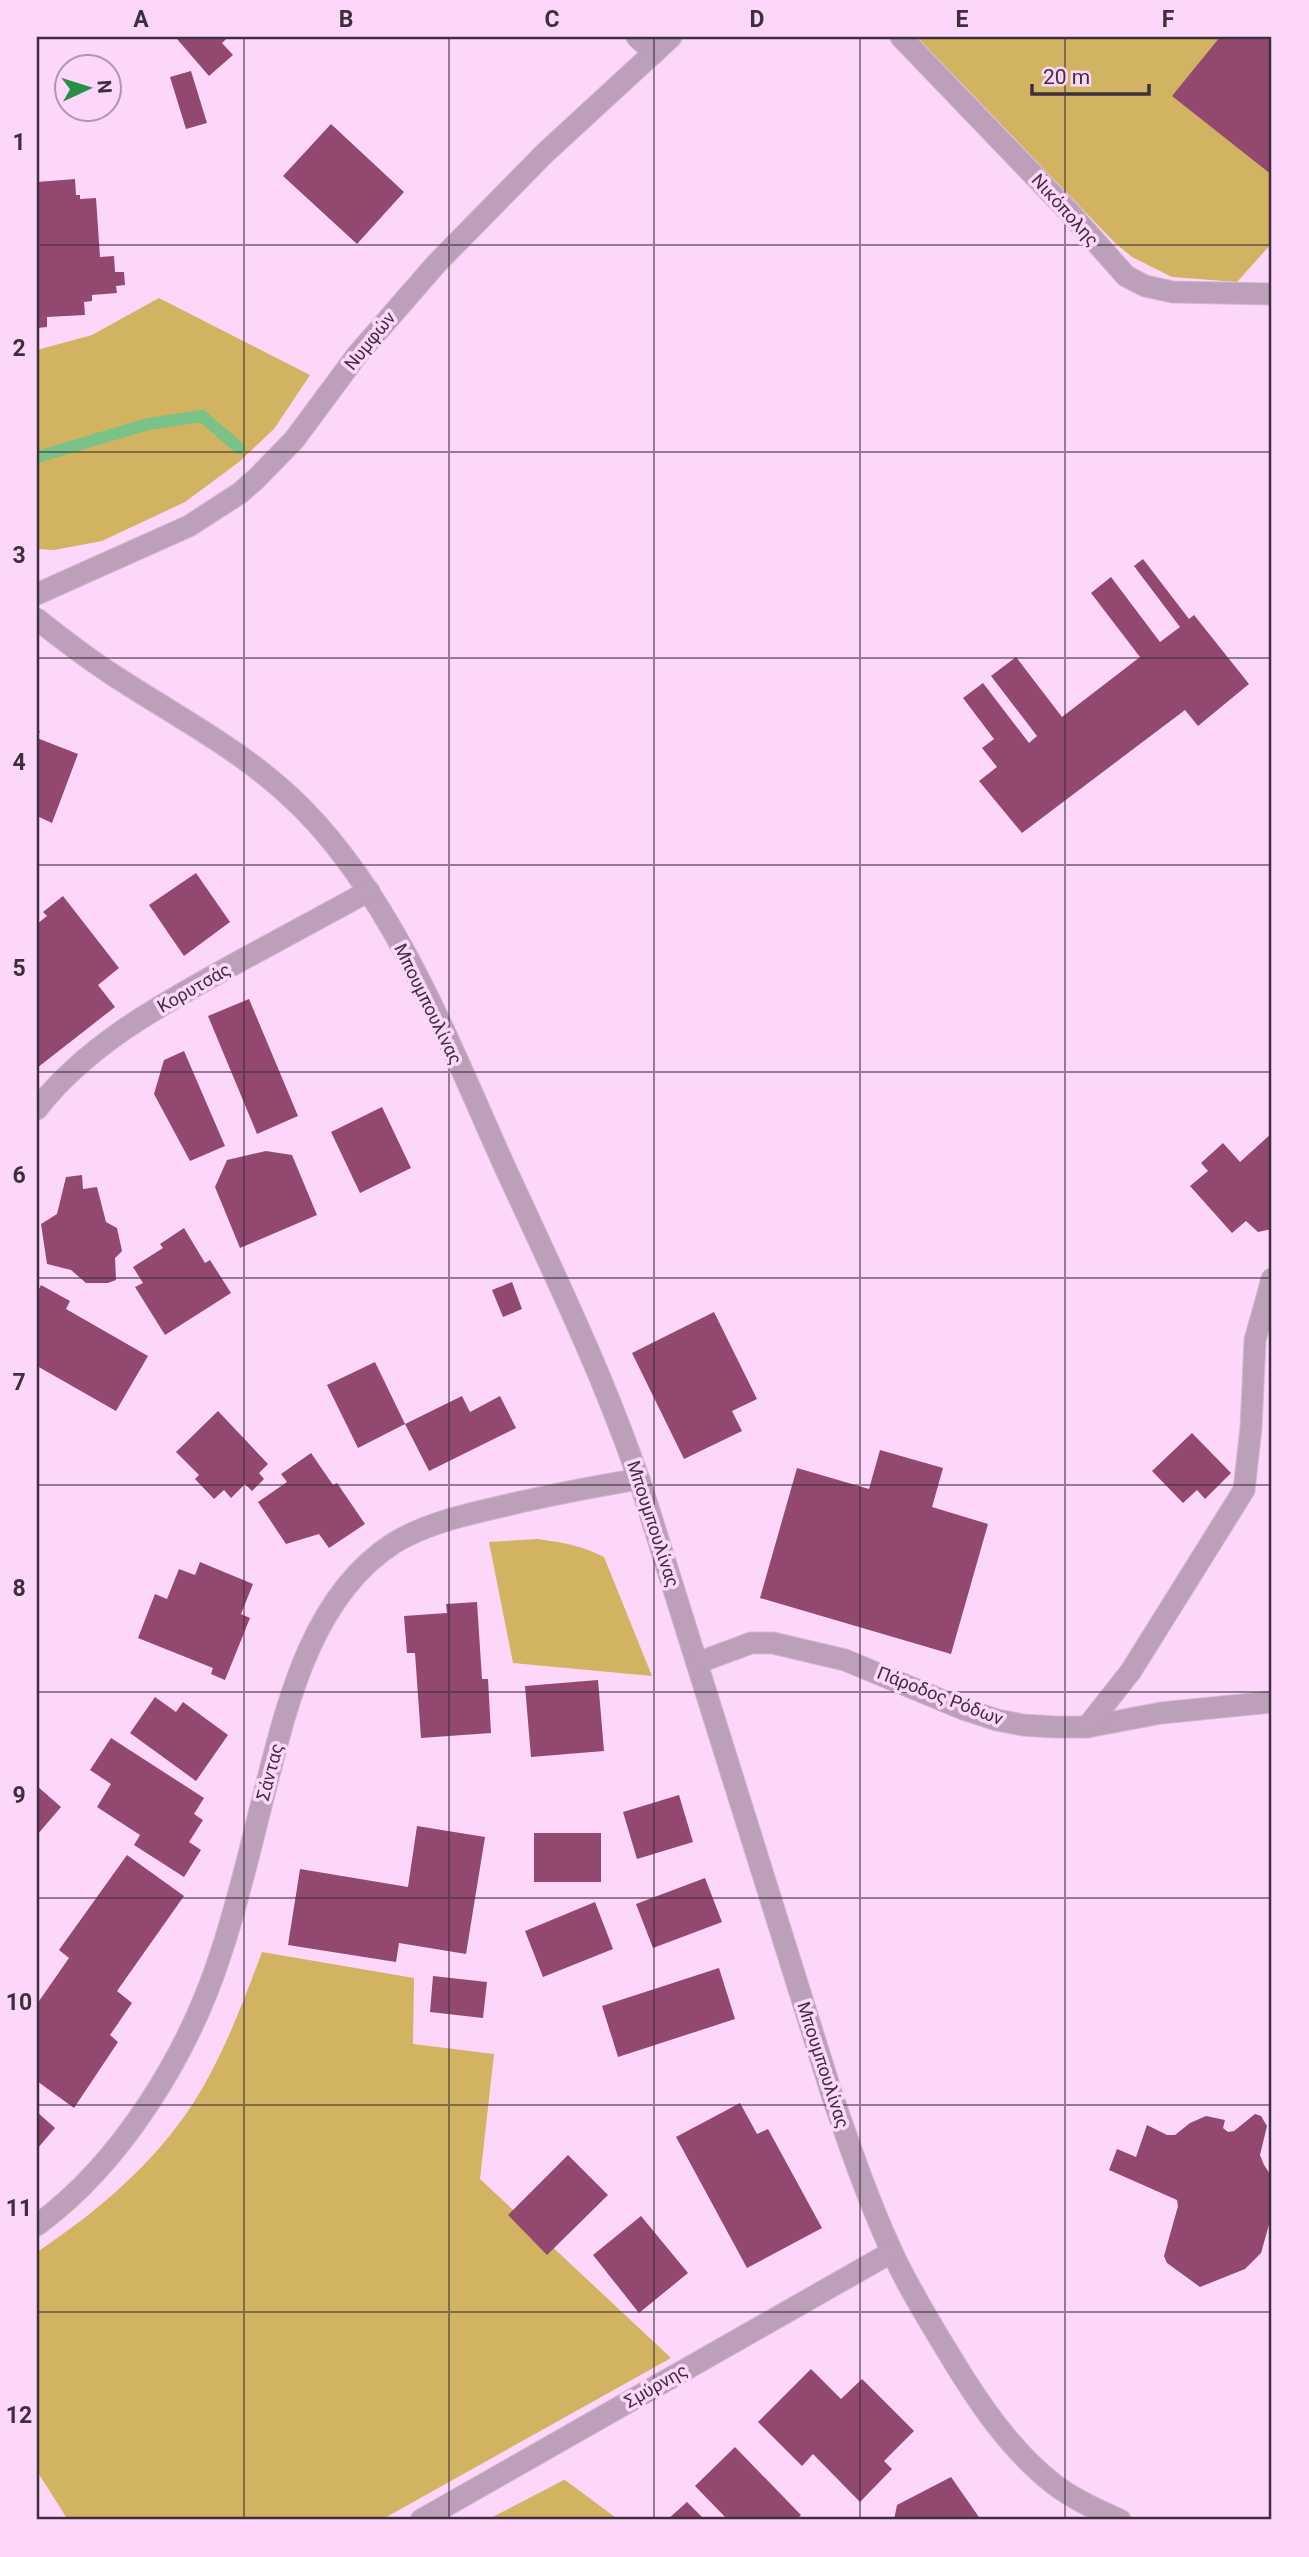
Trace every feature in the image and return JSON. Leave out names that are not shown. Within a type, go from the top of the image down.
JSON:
[{"type":"street","points":[[637,37],[654,52]]},
{"type":"street","name":"Νυμφών","points":[[37,594],[189,526],[240,493],[256,479],[294,440],[357,355],[429,271],[545,153],[671,37]]},
{"type":"street","name":"Νικόπολης","points":[[901,37],[1070,213],[1126,276],[1144,286],[1173,292],[1272,295]]},
{"type":"street","name":"Μπουμπουλίνας","points":[[37,620],[113,675],[220,740],[263,774],[306,811],[369,891],[407,958],[471,1090],[608,1394],[639,1479],[833,2098],[892,2252],[972,2392],[1015,2448],[1057,2486],[1120,2520]]},
{"type":"street","name":"Κορυτσάς","points":[[37,1109],[80,1062],[126,1028],[195,986],[369,891]]},
{"type":"street","points":[[1087,1727],[1131,1671],[1244,1490],[1251,1428],[1255,1340],[1272,1279]]},
{"type":"street","name":"Σάντας","points":[[37,2225],[76,2193],[111,2155],[151,2098],[181,2048],[220,1957],[295,1687],[316,1636],[343,1592],[377,1556],[396,1542],[419,1531],[482,1511],[639,1479]]},
{"type":"street","name":"Πάροδος Ρόδων","points":[[697,1663],[751,1643],[773,1643],[845,1660],[1004,1722],[1054,1727],[1087,1727],[1161,1713],[1272,1702]]},
{"type":"street","name":"Σμύρνης","points":[[421,2520],[892,2252]]},
{"type":"shaded area","points":[[917,37],[1272,37],[1272,243],[1237,282],[1172,277],[1132,257],[1115,243]]},
{"type":"shaded area","points":[[159,298],[310,375],[274,429],[239,462],[185,502],[102,541],[54,550],[37,549],[37,350],[92,335]]},
{"type":"shaded area","points":[[537,1539],[572,1545],[604,1557],[652,1676],[513,1663],[489,1542]]},
{"type":"shaded area","points":[[262,1952],[414,1978],[413,2044],[494,2054],[480,2179],[671,2358],[381,2520],[68,2520],[37,2471],[37,2252],[123,2185],[178,2125],[194,2102],[223,2048]]},
{"type":"shaded area","points":[[564,2480],[619,2520],[487,2520]]},
{"type":"building","points":[[225,37],[227,38],[222,43],[233,55],[209,76],[177,39]]},
{"type":"building","points":[[1220,37],[1272,37],[1272,175],[1172,96]]},
{"type":"building","points":[[191,71],[207,123],[186,129],[170,77]]},
{"type":"building","points":[[331,124],[404,192],[357,244],[283,176]]},
{"type":"building","points":[[75,179],[76,195],[80,195],[80,199],[96,198],[100,257],[114,256],[115,272],[124,272],[125,285],[116,286],[117,293],[92,295],[92,301],[84,302],[85,315],[47,317],[47,327],[37,328],[37,182]]},
{"type":"building","points":[[1143,559],[1189,619],[1194,615],[1249,684],[1198,726],[1185,710],[1022,833],[979,781],[997,767],[982,748],[994,739],[963,698],[983,683],[1029,743],[1037,736],[991,676],[1016,657],[1062,717],[1140,657],[1091,593],[1111,577],[1160,642],[1180,627],[1134,566]]},
{"type":"building","points":[[37,738],[78,754],[52,823],[37,816]]},
{"type":"building","points":[[196,873],[230,922],[184,956],[149,905]]},
{"type":"building","points":[[63,896],[119,968],[98,985],[115,1007],[37,1068],[37,924],[47,916],[43,912]]},
{"type":"building","points":[[249,999],[298,1116],[257,1134],[208,1016]]},
{"type":"building","points":[[184,1051],[225,1146],[190,1161],[154,1094],[164,1060]]},
{"type":"building","points":[[382,1107],[411,1168],[360,1193],[331,1132]]},
{"type":"building","points":[[1272,1133],[1272,1229],[1258,1232],[1246,1221],[1232,1233],[1190,1186],[1208,1171],[1201,1163],[1223,1143],[1240,1162]]},
{"type":"building","points":[[266,1151],[292,1155],[317,1215],[240,1248],[215,1187],[227,1160]]},
{"type":"building","points":[[82,1175],[83,1189],[97,1187],[106,1222],[117,1228],[122,1251],[115,1258],[116,1280],[108,1283],[86,1283],[71,1270],[47,1264],[41,1224],[57,1214],[66,1177]]},
{"type":"building","points":[[184,1228],[205,1263],[210,1260],[231,1293],[165,1335],[135,1287],[143,1283],[133,1267],[163,1248],[160,1244]]},
{"type":"building","points":[[512,1282],[522,1309],[503,1317],[492,1290]]},
{"type":"building","points":[[41,1285],[70,1301],[66,1309],[148,1356],[116,1411],[37,1366],[37,1293]]},
{"type":"building","points":[[714,1312],[757,1399],[732,1411],[742,1431],[684,1459],[632,1353]]},
{"type":"building","points":[[375,1362],[405,1424],[358,1448],[327,1385]]},
{"type":"building","points":[[462,1396],[470,1412],[500,1396],[516,1428],[429,1471],[405,1424]]},
{"type":"building","points":[[218,1411],[268,1464],[259,1473],[264,1479],[252,1491],[245,1484],[231,1498],[224,1490],[214,1499],[195,1479],[199,1475],[176,1452]]},
{"type":"building","points":[[1192,1433],[1231,1473],[1205,1499],[1197,1490],[1183,1503],[1152,1471]]},
{"type":"building","points":[[880,1450],[943,1468],[932,1507],[988,1524],[951,1654],[760,1598],[797,1468],[869,1489]]},
{"type":"building","points":[[311,1453],[333,1485],[337,1483],[365,1524],[329,1548],[319,1534],[286,1544],[258,1502],[287,1482],[281,1474]]},
{"type":"building","points":[[200,1562],[253,1584],[241,1614],[250,1618],[225,1680],[211,1674],[213,1668],[138,1638],[155,1594],[167,1599],[179,1569],[195,1575]]},
{"type":"building","points":[[477,1602],[482,1679],[488,1679],[491,1733],[421,1738],[415,1653],[407,1653],[404,1616],[447,1613],[446,1604]]},
{"type":"building","points":[[598,1680],[604,1751],[531,1757],[525,1686]]},
{"type":"building","points":[[155,1697],[176,1712],[183,1702],[228,1735],[196,1781],[130,1733]]},
{"type":"building","points":[[111,1738],[204,1798],[194,1814],[203,1820],[189,1842],[201,1850],[184,1877],[134,1845],[140,1835],[97,1807],[111,1784],[90,1770]]},
{"type":"building","points":[[37,1786],[61,1807],[37,1835]]},
{"type":"building","points":[[679,1795],[693,1842],[637,1859],[623,1812]]},
{"type":"building","points":[[417,1826],[485,1837],[466,1954],[399,1943],[396,1962],[288,1945],[300,1869],[408,1887]]},
{"type":"building","points":[[534,1833],[601,1833],[601,1882],[534,1882]]},
{"type":"building","points":[[127,1855],[184,1896],[117,1991],[132,2003],[110,2035],[118,2042],[74,2108],[37,2081],[37,2004],[69,1958],[59,1950]]},
{"type":"building","points":[[705,1878],[722,1922],[653,1948],[636,1904]]},
{"type":"building","points":[[595,1902],[613,1949],[543,1977],[525,1931]]},
{"type":"building","points":[[719,1968],[735,2019],[618,2057],[602,2006]]},
{"type":"building","points":[[433,1976],[487,1982],[483,2018],[430,2012]]},
{"type":"building","points":[[740,2103],[757,2134],[768,2129],[822,2228],[747,2268],[676,2137]]},
{"type":"building","points":[[37,2112],[55,2128],[37,2149]]},
{"type":"building","points":[[1255,2114],[1261,2116],[1267,2126],[1260,2155],[1272,2177],[1272,2214],[1261,2253],[1245,2269],[1200,2287],[1167,2263],[1164,2256],[1178,2206],[1177,2200],[1109,2170],[1117,2149],[1136,2157],[1147,2125],[1167,2135],[1175,2135],[1190,2123],[1206,2116],[1225,2120],[1223,2128],[1228,2132],[1234,2131]]},
{"type":"building","points":[[568,2155],[608,2195],[547,2255],[508,2215]]},
{"type":"building","points":[[641,2216],[688,2273],[639,2313],[593,2255]]},
{"type":"building","points":[[811,2369],[841,2399],[862,2379],[914,2431],[884,2461],[892,2469],[860,2502],[813,2454],[802,2466],[758,2422]]},
{"type":"building","points":[[735,2447],[801,2515],[796,2520],[728,2520],[695,2486]]},
{"type":"building","points":[[951,2477],[981,2520],[894,2520],[897,2505]]},
{"type":"building","points":[[687,2502],[705,2520],[667,2520]]},
{"type":"waterway","points":[[37,457],[148,424],[202,416],[239,448]]}]
